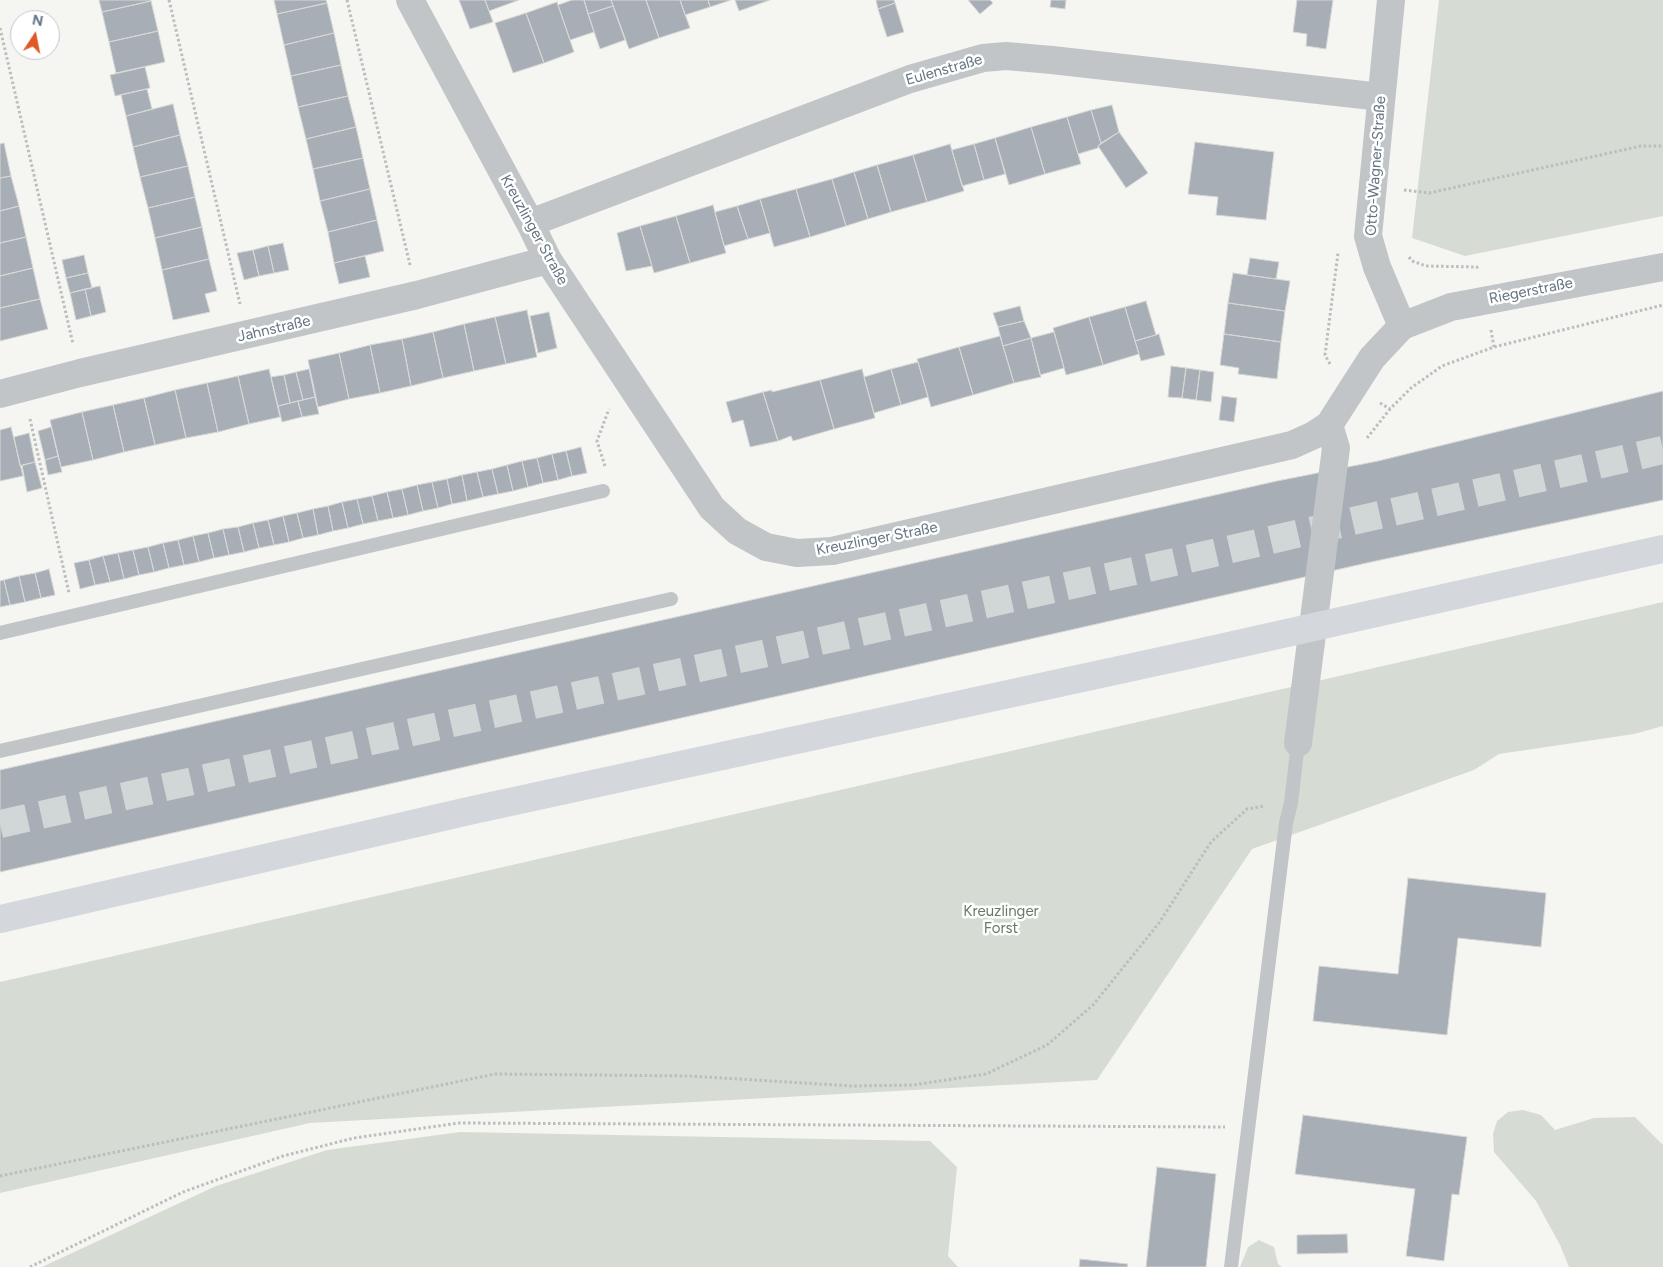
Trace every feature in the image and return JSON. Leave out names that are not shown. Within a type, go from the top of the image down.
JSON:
[{"type":"highway","points":[[0,919],[463,812],[1183,656],[1663,549]]},
{"type":"street","name":"Kreuzlinger Straße","points":[[410,0],[548,260],[712,508],[738,531],[766,547],[796,553],[832,551],[1292,445],[1314,435],[1332,436],[1354,385],[1372,358],[1402,326]]},
{"type":"street","name":"Otto-Wagner-Straße","points":[[1391,0],[1368,236],[1377,267],[1402,326]]},
{"type":"street","name":"Eulenstraße","points":[[530,223],[910,79],[983,58],[1006,56],[1052,60],[1381,97]]},
{"type":"street","name":"Jahnstraße","points":[[11,391],[80,373],[418,295],[548,260]]},
{"type":"street","name":"Riegerstraße","points":[[1402,326],[1451,307],[1663,267]]},
{"type":"street","points":[[1298,743],[1332,436]]},
{"type":"lane","points":[[0,633],[603,491]]},
{"type":"lane","points":[[0,751],[671,599]]},
{"type":"lane","points":[[1231,1267],[1286,823],[1291,803],[1298,743]]},
{"type":"path","points":[[169,0],[248,335]]},
{"type":"path","points":[[347,0],[418,295]]},
{"type":"path","points":[[0,28],[80,373]]},
{"type":"path","points":[[1403,198],[1404,189],[1428,193],[1641,146],[1663,146]]},
{"type":"path","points":[[1404,251],[1412,261],[1426,266],[1477,267],[1494,346]]},
{"type":"path","points":[[1354,385],[1390,409],[1411,388],[1442,366],[1494,346],[1663,306]]},
{"type":"path","points":[[11,391],[74,616]]},
{"type":"path","points":[[603,491],[612,489],[598,441],[608,409],[635,393]]},
{"type":"path","points":[[0,1176],[494,1074],[690,1076],[852,1086],[913,1085],[986,1074],[1047,1045],[1093,1005],[1159,924],[1211,842],[1247,809],[1291,803]]},
{"type":"path","points":[[30,1267],[183,1192],[283,1156],[354,1138],[459,1123],[1248,1128]]},
{"type":"green space","points":[[1439,0],[1663,0],[1663,216],[1465,256],[1412,238]]},
{"type":"green space","name":"Kreuzlinger Forst","points":[[1663,602],[1663,726],[1634,734],[1499,754],[1474,770],[1252,849],[1097,1080],[310,1123],[0,1193],[0,982]]},
{"type":"green space","points":[[1523,1110],[1541,1115],[1555,1130],[1594,1118],[1635,1117],[1663,1145],[1663,1267],[1569,1267],[1560,1245],[1536,1201],[1494,1152],[1493,1134],[1497,1121],[1508,1112]]},
{"type":"green space","points":[[460,1132],[930,1141],[957,1167],[948,1256],[958,1267],[42,1267],[216,1186],[327,1150]]},
{"type":"green space","points":[[1259,1240],[1274,1247],[1278,1264],[1282,1267],[1240,1267],[1248,1247]]},
{"type":"building","points":[[99,0],[150,0],[151,1],[102,12]]},
{"type":"building","points":[[274,0],[326,0],[327,3],[277,14]]},
{"type":"building","points":[[459,0],[485,0],[493,22],[470,29]]},
{"type":"building","points":[[485,0],[519,0],[489,11]]},
{"type":"building","points":[[572,0],[584,0],[594,32],[570,40],[558,5]]},
{"type":"building","points":[[584,0],[611,0],[613,6],[588,14]]},
{"type":"building","points":[[611,0],[646,0],[659,38],[629,49]]},
{"type":"building","points":[[646,0],[680,0],[690,28],[659,38]]},
{"type":"building","points":[[680,0],[708,0],[710,7],[685,15]]},
{"type":"building","points":[[708,0],[731,0],[710,7]]},
{"type":"building","points":[[735,0],[770,0],[739,11]]},
{"type":"building","points":[[876,0],[894,0],[895,3],[878,9]]},
{"type":"building","points":[[968,0],[990,0],[993,3],[980,14]]},
{"type":"building","points":[[1051,0],[1066,0],[1065,9],[1050,7]]},
{"type":"building","points":[[1297,0],[1333,0],[1326,49],[1306,46],[1307,34],[1293,32]]},
{"type":"building","points":[[151,1],[158,31],[109,42],[102,12]]},
{"type":"building","points":[[557,2],[574,52],[544,63],[526,13]]},
{"type":"building","points":[[327,3],[334,33],[284,45],[277,14]]},
{"type":"building","points":[[895,3],[904,32],[887,37],[878,9]]},
{"type":"building","points":[[613,6],[625,40],[600,49],[588,14]]},
{"type":"building","points":[[526,13],[544,63],[513,73],[495,23]]},
{"type":"building","points":[[158,31],[165,62],[116,73],[109,42]]},
{"type":"building","points":[[334,33],[341,65],[291,76],[284,45]]},
{"type":"building","points":[[341,65],[348,96],[298,107],[291,76]]},
{"type":"building","points":[[145,67],[150,88],[115,96],[110,75]]},
{"type":"building","points":[[147,89],[152,109],[126,116],[121,95]]},
{"type":"building","points":[[348,96],[356,127],[306,139],[298,107]]},
{"type":"building","points":[[173,104],[180,135],[133,147],[126,116]]},
{"type":"building","points":[[1112,105],[1119,132],[1101,143],[1091,110]]},
{"type":"building","points":[[1091,110],[1101,143],[1098,148],[1078,154],[1067,117]]},
{"type":"building","points":[[1067,117],[1081,164],[1045,174],[1031,127]]},
{"type":"building","points":[[356,127],[363,158],[313,169],[306,139]]},
{"type":"building","points":[[1031,127],[1045,174],[1009,185],[995,138]]},
{"type":"building","points":[[1119,132],[1148,173],[1126,188],[1098,146]]},
{"type":"building","points":[[180,135],[188,166],[140,177],[133,147]]},
{"type":"building","points":[[995,138],[1005,174],[984,180],[974,144]]},
{"type":"building","points":[[1195,142],[1274,152],[1266,220],[1216,215],[1218,197],[1188,194]]},
{"type":"building","points":[[4,143],[11,176],[0,178],[0,144]]},
{"type":"building","points":[[950,144],[964,191],[927,202],[913,155]]},
{"type":"building","points":[[974,144],[984,180],[962,186],[952,150]]},
{"type":"building","points":[[913,155],[927,202],[891,212],[877,165]]},
{"type":"building","points":[[363,158],[370,189],[320,201],[313,169]]},
{"type":"building","points":[[877,165],[891,212],[868,219],[854,172]]},
{"type":"building","points":[[188,166],[195,197],[148,208],[140,177]]},
{"type":"building","points":[[854,172],[868,219],[846,226],[832,179]]},
{"type":"building","points":[[11,176],[19,206],[0,211],[0,178]]},
{"type":"building","points":[[832,179],[846,226],[810,237],[796,189]]},
{"type":"building","points":[[370,189],[377,220],[328,232],[320,201]]},
{"type":"building","points":[[796,189],[810,237],[774,247],[760,199]]},
{"type":"building","points":[[195,197],[202,227],[155,238],[148,208]]},
{"type":"building","points":[[760,199],[770,233],[748,239],[737,206]]},
{"type":"building","points":[[713,205],[726,253],[690,263],[676,216]]},
{"type":"building","points":[[19,206],[26,237],[0,243],[0,211]]},
{"type":"building","points":[[737,206],[748,239],[724,246],[715,212]]},
{"type":"building","points":[[676,216],[690,263],[654,273],[640,226]]},
{"type":"building","points":[[377,220],[384,251],[334,263],[328,232]]},
{"type":"building","points":[[640,226],[652,266],[626,271],[617,233]]},
{"type":"building","points":[[202,227],[209,259],[162,270],[155,238]]},
{"type":"building","points":[[26,237],[33,268],[0,276],[0,243]]},
{"type":"building","points":[[283,243],[289,270],[274,273],[268,246]]},
{"type":"building","points":[[268,246],[274,273],[259,276],[253,250]]},
{"type":"building","points":[[253,250],[259,276],[244,280],[237,253]]},
{"type":"building","points":[[84,255],[88,273],[66,278],[62,260]]},
{"type":"building","points":[[365,256],[370,277],[339,284],[334,263]]},
{"type":"building","points":[[1250,258],[1279,262],[1276,279],[1247,275]]},
{"type":"building","points":[[209,259],[217,291],[205,294],[210,312],[173,320],[162,270]]},
{"type":"building","points":[[33,268],[40,299],[0,308],[0,276]]},
{"type":"building","points":[[88,273],[92,288],[70,293],[66,278]]},
{"type":"building","points":[[1233,273],[1290,281],[1285,311],[1228,303]]},
{"type":"building","points":[[100,286],[106,312],[91,316],[85,289]]},
{"type":"building","points":[[85,289],[91,316],[76,320],[70,293]]},
{"type":"building","points":[[40,299],[48,329],[0,341],[0,308]]},
{"type":"building","points":[[1146,301],[1156,335],[1135,341],[1125,307]]},
{"type":"building","points":[[1228,303],[1285,311],[1281,342],[1224,334]]},
{"type":"building","points":[[1020,306],[1024,321],[998,327],[993,313]]},
{"type":"building","points":[[1125,307],[1139,354],[1103,365],[1089,317]]},
{"type":"building","points":[[527,310],[537,357],[506,364],[495,317]]},
{"type":"building","points":[[549,312],[557,348],[538,353],[530,316]]},
{"type":"building","points":[[495,317],[506,364],[474,371],[464,324]]},
{"type":"building","points":[[1089,317],[1103,365],[1066,375],[1053,328]]},
{"type":"building","points":[[1024,321],[1031,338],[1003,346],[998,327]]},
{"type":"building","points":[[464,324],[474,371],[443,378],[433,332]]},
{"type":"building","points":[[433,332],[443,378],[411,386],[402,339]]},
{"type":"building","points":[[1054,332],[1064,368],[1040,375],[1031,338]]},
{"type":"building","points":[[1159,334],[1165,355],[1141,361],[1135,341]]},
{"type":"building","points":[[1224,334],[1281,342],[1277,379],[1238,374],[1239,368],[1220,365]]},
{"type":"building","points":[[1000,336],[1014,383],[973,395],[959,347]]},
{"type":"building","points":[[1031,338],[1041,377],[1014,383],[1003,346]]},
{"type":"building","points":[[402,339],[411,386],[380,393],[370,345]]},
{"type":"building","points":[[370,345],[380,393],[349,399],[339,353]]},
{"type":"building","points":[[959,347],[973,395],[931,407],[917,359]]},
{"type":"building","points":[[339,353],[349,399],[318,407],[308,360]]},
{"type":"building","points":[[918,362],[928,397],[901,405],[891,369]]},
{"type":"building","points":[[1171,366],[1186,368],[1182,398],[1168,397]]},
{"type":"building","points":[[1186,368],[1200,370],[1196,400],[1182,398]]},
{"type":"building","points":[[269,369],[280,417],[249,424],[238,376]]},
{"type":"building","points":[[309,369],[315,397],[303,400],[296,372]]},
{"type":"building","points":[[862,369],[875,418],[834,429],[820,380]]},
{"type":"building","points":[[891,369],[901,405],[874,413],[864,377]]},
{"type":"building","points":[[1200,370],[1214,372],[1211,402],[1196,400]]},
{"type":"building","points":[[296,372],[303,400],[290,403],[284,375]]},
{"type":"building","points":[[284,375],[290,403],[278,406],[271,377]]},
{"type":"building","points":[[238,376],[249,424],[218,432],[207,383]]},
{"type":"building","points":[[820,380],[834,429],[793,441],[791,436],[778,441],[763,392],[772,390],[772,392]]},
{"type":"building","points":[[207,383],[218,432],[186,438],[175,390]]},
{"type":"building","points":[[175,390],[186,438],[155,445],[144,398]]},
{"type":"building","points":[[1663,391],[1663,500],[1371,562],[0,872],[0,770],[1277,481],[1378,461]]},
{"type":"building","points":[[763,392],[778,441],[750,447],[743,420],[732,423],[726,402]]},
{"type":"building","points":[[1222,396],[1237,398],[1234,422],[1219,420]]},
{"type":"building","points":[[315,397],[319,414],[302,417],[298,401]]},
{"type":"building","points":[[144,398],[155,445],[124,452],[113,405]]},
{"type":"building","points":[[298,401],[302,417],[282,422],[278,406]]},
{"type":"building","points":[[113,405],[124,452],[93,460],[82,412]]},
{"type":"building","points":[[82,412],[93,460],[61,467],[50,420]]},
{"type":"building","points":[[11,427],[23,476],[0,481],[0,430]]},
{"type":"building","points":[[51,427],[58,456],[45,460],[38,431]]},
{"type":"building","points":[[29,433],[35,462],[20,466],[14,437]]},
{"type":"building","points":[[581,447],[587,473],[572,476],[566,451]]},
{"type":"building","points":[[566,451],[572,476],[558,480],[552,454]]},
{"type":"building","points":[[552,454],[558,480],[543,483],[537,458]]},
{"type":"building","points":[[58,456],[62,472],[48,475],[45,460]]},
{"type":"building","points":[[537,458],[543,483],[528,487],[522,461]]},
{"type":"building","points":[[522,461],[528,487],[513,491],[507,465]]},
{"type":"building","points":[[35,462],[42,488],[27,492],[22,465]]},
{"type":"building","points":[[507,465],[513,491],[498,494],[492,469]]},
{"type":"building","points":[[492,469],[498,494],[483,497],[477,472]]},
{"type":"building","points":[[477,472],[483,497],[467,501],[462,475]]},
{"type":"building","points":[[462,475],[467,501],[452,504],[447,479]]},
{"type":"building","points":[[447,479],[452,504],[438,508],[432,482]]},
{"type":"building","points":[[432,482],[438,508],[423,511],[417,485]]},
{"type":"building","points":[[417,485],[423,511],[408,515],[402,489]]},
{"type":"building","points":[[402,489],[408,515],[393,518],[387,492]]},
{"type":"building","points":[[387,492],[393,518],[378,521],[372,496]]},
{"type":"building","points":[[372,496],[378,521],[363,524],[357,499]]},
{"type":"building","points":[[357,499],[363,524],[348,528],[342,502]]},
{"type":"building","points":[[342,502],[348,528],[333,531],[328,506]]},
{"type":"building","points":[[328,506],[333,531],[318,535],[313,509]]},
{"type":"building","points":[[313,509],[318,535],[303,538],[297,513]]},
{"type":"building","points":[[297,513],[303,538],[289,542],[283,516]]},
{"type":"building","points":[[283,516],[289,542],[274,545],[268,520]]},
{"type":"building","points":[[268,520],[274,545],[259,548],[253,523]]},
{"type":"building","points":[[253,523],[259,548],[244,552],[238,527]]},
{"type":"building","points":[[238,527],[244,552],[229,555],[223,529]]},
{"type":"building","points":[[223,529],[229,555],[214,558],[208,533]]},
{"type":"building","points":[[208,533],[214,558],[199,562],[193,536]]},
{"type":"building","points":[[193,536],[199,562],[184,565],[178,540]]},
{"type":"building","points":[[178,540],[184,565],[169,568],[163,543]]},
{"type":"building","points":[[163,543],[169,568],[154,572],[148,547]]},
{"type":"building","points":[[148,547],[154,572],[139,575],[133,550]]},
{"type":"building","points":[[133,550],[139,575],[124,579],[118,553]]},
{"type":"building","points":[[118,553],[124,579],[110,582],[103,556]]},
{"type":"building","points":[[103,556],[110,582],[95,585],[89,560]]},
{"type":"building","points":[[89,560],[95,585],[80,589],[74,563]]},
{"type":"building","points":[[49,569],[55,595],[41,598],[35,573]]},
{"type":"building","points":[[35,573],[41,598],[25,602],[19,576]]},
{"type":"building","points":[[19,576],[25,602],[10,605],[4,580]]},
{"type":"building","points":[[4,580],[10,605],[0,607],[0,581]]},
{"type":"building","points":[[1408,878],[1546,893],[1541,947],[1458,938],[1447,1035],[1313,1021],[1319,966],[1398,974]]},
{"type":"building","points":[[1303,1115],[1467,1137],[1459,1195],[1452,1194],[1444,1261],[1406,1256],[1415,1189],[1295,1174]]},
{"type":"building","points":[[1157,1167],[1216,1174],[1206,1267],[1146,1267]]},
{"type":"building","points":[[1347,1234],[1348,1253],[1297,1254],[1297,1235]]},
{"type":"building","points":[[1080,1259],[1128,1264],[1127,1267],[1079,1267]]},
{"type":"tunnel","points":[[0,824],[1179,561],[1663,450]]}]
